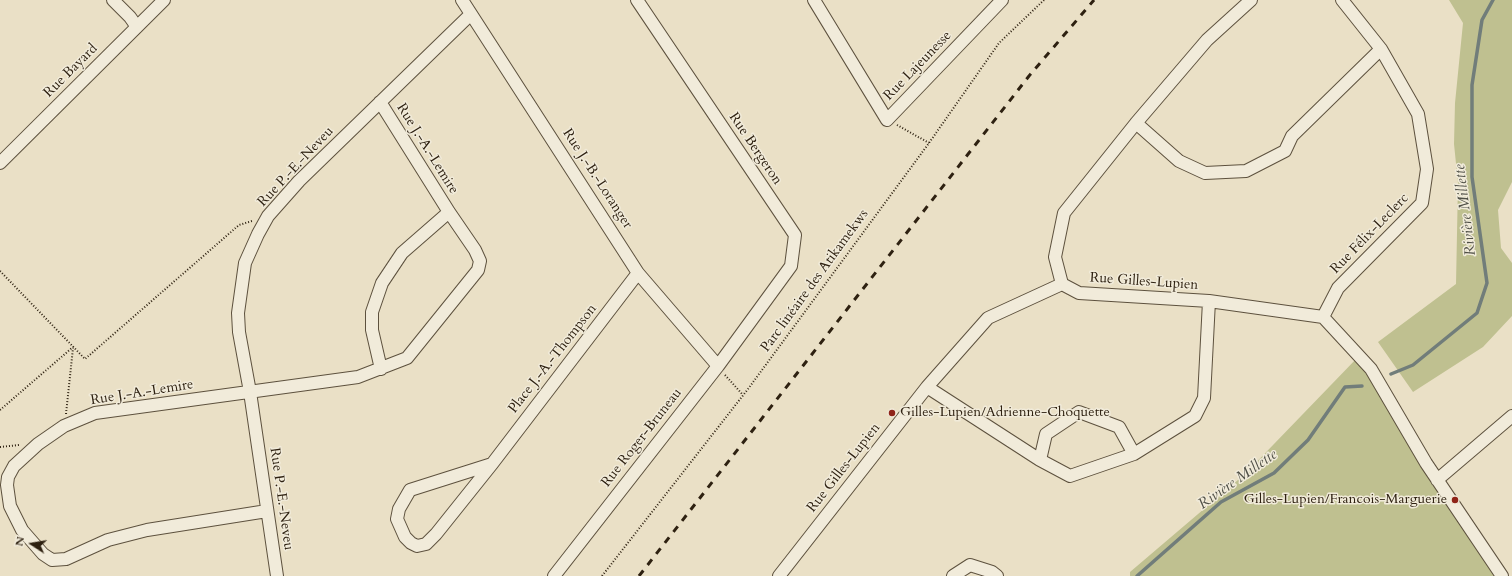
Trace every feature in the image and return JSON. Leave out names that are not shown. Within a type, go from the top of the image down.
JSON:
[{"type":"street","points":[[113,0],[137,27]]},
{"type":"street","name":"Rue Bayard","points":[[0,163],[164,0]]},
{"type":"street","name":"Rue J.-B.-Loranger","points":[[462,0],[638,273],[718,366]]},
{"type":"street","name":"Rue Bergeron","points":[[637,0],[795,235],[791,266],[753,317]]},
{"type":"street","name":"Rue Lajeunesse","points":[[814,0],[840,40],[887,120],[1002,0]]},
{"type":"street","points":[[1062,284],[1055,257],[1064,213],[1136,123],[1207,40],[1251,0]]},
{"type":"street","name":"Rue Félix-Leclerc","points":[[1323,317],[1338,288],[1422,203],[1427,169],[1418,114],[1381,49],[1342,0]]},
{"type":"street","name":"Rue P.-E.-Neveu","points":[[277,576],[250,392],[239,332],[238,313],[240,288],[245,263],[268,216],[299,181],[471,14]]},
{"type":"street","points":[[1136,123],[1179,161],[1205,172],[1246,171],[1285,151],[1292,136],[1381,49]]},
{"type":"street","name":"Rue J.-A.-Lemire","points":[[267,511],[147,530],[108,540],[66,559],[52,560],[44,554],[22,530],[10,506],[7,485],[11,472],[20,459],[38,444],[64,426],[95,413],[358,377],[382,369],[407,358],[478,270],[480,261],[475,250],[449,212],[380,102]]},
{"type":"street","name":"Rue J.-A.-Lemire","points":[[382,369],[373,340],[372,312],[382,283],[402,253],[449,212]]},
{"type":"street","name":"Place J.-A.-Thompson","points":[[492,464],[410,490],[398,509],[397,519],[405,537],[417,546],[426,544],[436,534],[492,464],[638,273]]},
{"type":"street","name":"Rue Gilles-Lupien","points":[[780,576],[927,387],[988,318],[1062,284],[1079,293],[1209,301],[1323,317]]},
{"type":"street","points":[[927,387],[1040,460],[1070,476],[1134,454],[1195,416],[1204,398],[1209,301]]},
{"type":"street","name":"Rue Roger-Bruneau","points":[[554,576],[718,366],[753,317]]},
{"type":"street","points":[[1323,317],[1371,369],[1437,480],[1502,576]]},
{"type":"street","points":[[1040,460],[1046,434],[1078,412],[1119,427],[1134,454]]},
{"type":"street","points":[[1437,480],[1512,416]]},
{"type":"street","points":[[953,576],[970,565],[992,572],[997,576]]},
{"type":"path","name":"Parc linéaire des Atikamekws","points":[[602,576],[743,395],[930,143],[999,43],[1044,0]]},
{"type":"path","points":[[887,120],[930,143]]},
{"type":"path","points":[[0,271],[84,359],[239,225],[268,216]]},
{"type":"path","points":[[0,410],[74,347]]},
{"type":"path","points":[[64,426],[74,347]]},
{"type":"path","points":[[718,366],[743,395]]},
{"type":"green space","points":[[1449,0],[1512,0],[1512,182],[1498,210],[1501,248],[1512,263],[1512,316],[1483,347],[1413,392],[1378,342],[1456,284],[1458,183],[1454,144],[1455,103],[1463,23]]},
{"type":"green space","points":[[1358,357],[1500,576],[1130,576],[1130,572],[1245,474]]},
{"type":"waterway","name":"Rivière Millette","points":[[1391,374],[1413,365],[1477,313],[1487,283],[1472,177],[1472,85],[1482,20],[1493,0]]},
{"type":"waterway","name":"Rivière Millette","points":[[1137,576],[1221,502],[1274,473],[1308,440],[1345,387],[1362,386]]},
{"type":"railway","points":[[639,576],[1029,76],[1094,0]]},
{"type":"place","name":"Gilles-Lupien/Adrienne-Choquette","points":[[892,413]]},
{"type":"place","name":"Gilles-Lupien/Francois-Marguerie","points":[[1455,500]]}]
